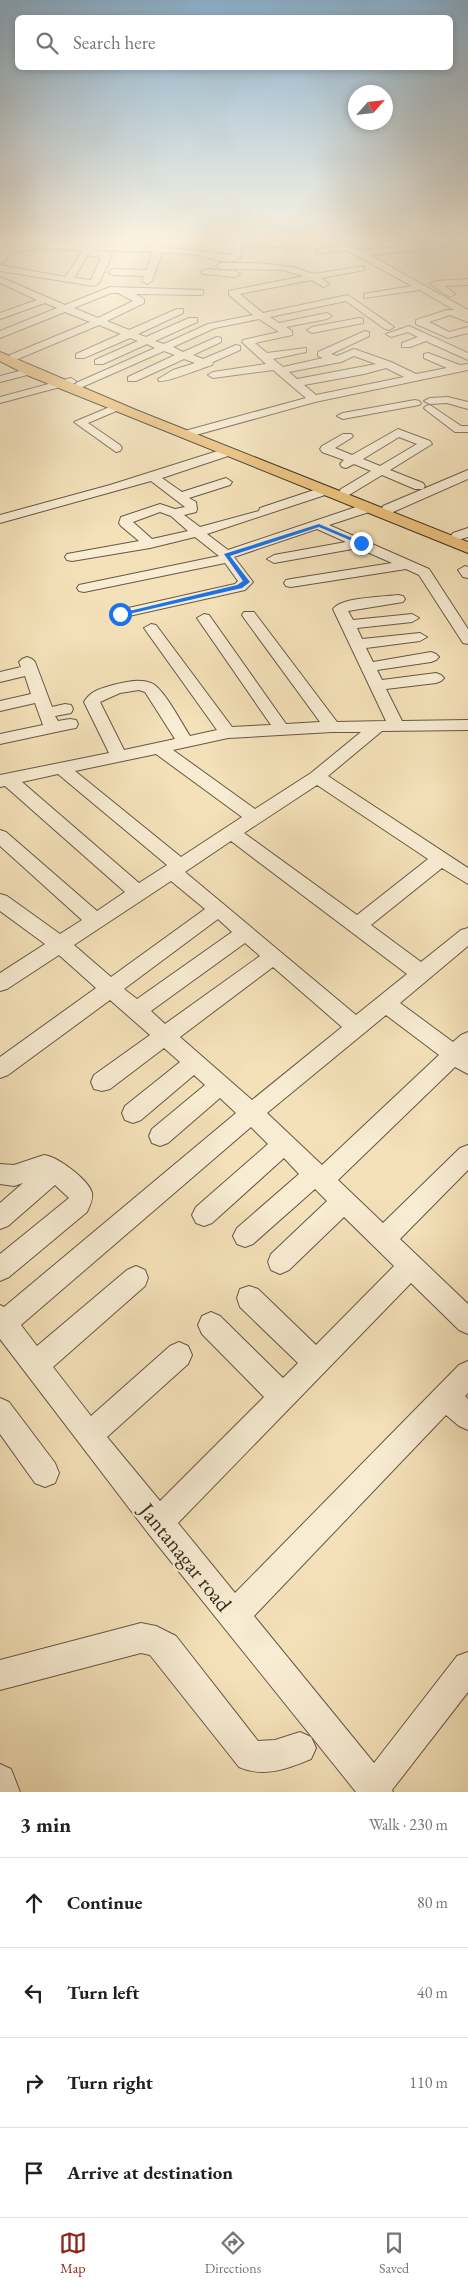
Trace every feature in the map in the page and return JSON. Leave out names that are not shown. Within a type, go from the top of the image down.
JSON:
[{"type":"main road","points":[[0,350],[31,371],[71,383],[117,407],[194,434],[465,537]]},
{"type":"main road","points":[[7,356],[194,434],[226,452],[468,548]]},
{"type":"street","points":[[0,335],[32,322]]},
{"type":"street","points":[[23,342],[77,322]]},
{"type":"street","points":[[7,356],[98,322],[202,364],[234,363]]},
{"type":"street","points":[[73,344],[127,322]]},
{"type":"street","points":[[80,356],[156,322]]},
{"type":"street","points":[[99,362],[147,341],[174,322]]},
{"type":"street","points":[[209,322],[212,326],[263,357],[314,399]]},
{"type":"street","points":[[0,400],[71,383],[164,348],[212,326],[233,322]]},
{"type":"street","points":[[271,322],[295,342]]},
{"type":"street","points":[[278,326],[299,322]]},
{"type":"street","points":[[295,342],[297,333],[356,322]]},
{"type":"street","points":[[379,322],[390,331],[409,329],[432,334],[452,335],[468,330]]},
{"type":"street","points":[[421,322],[432,334],[450,348],[468,357]]},
{"type":"street","points":[[406,345],[462,322]]},
{"type":"street","points":[[338,363],[322,353],[365,334]]},
{"type":"street","points":[[468,336],[458,340],[468,346]]},
{"type":"street","points":[[132,379],[216,340]]},
{"type":"street","points":[[213,375],[263,357],[295,342]]},
{"type":"street","points":[[228,382],[263,357],[295,342]]},
{"type":"street","points":[[431,354],[450,348]]},
{"type":"street","points":[[338,363],[337,360],[354,352],[387,364],[415,378]]},
{"type":"street","points":[[431,354],[465,370]]},
{"type":"street","points":[[160,382],[202,364],[263,357],[315,356]]},
{"type":"street","points":[[263,357],[338,363]]},
{"type":"street","points":[[263,357],[364,372],[387,364]]},
{"type":"street","points":[[194,434],[314,399],[415,378],[465,370]]},
{"type":"street","points":[[194,434],[465,370]]},
{"type":"street","points":[[0,380],[31,371]]},
{"type":"street","points":[[350,397],[372,416]]},
{"type":"street","points":[[464,429],[430,404],[448,400],[468,406]]},
{"type":"street","points":[[343,417],[372,416],[415,403]]},
{"type":"street","points":[[116,448],[80,422],[117,407]]},
{"type":"street","points":[[442,433],[464,429]]},
{"type":"street","points":[[345,492],[426,444],[402,431],[350,462]]},
{"type":"street","points":[[311,457],[347,436]]},
{"type":"street","points":[[326,449],[350,462],[382,471],[419,486]]},
{"type":"street","points":[[0,519],[68,503],[226,452]]},
{"type":"street","points":[[388,509],[468,474]]},
{"type":"street","points":[[153,477],[192,507],[177,514]]},
{"type":"street","points":[[180,497],[226,482]]},
{"type":"street","points":[[72,557],[150,544],[200,533],[324,491]]},
{"type":"street","points":[[120,614],[245,584],[246,582],[227,557],[177,514],[160,508],[126,520],[126,523],[150,544]]},
{"type":"street","points":[[84,588],[227,557],[367,508]]},
{"type":"street","points":[[319,525],[410,564],[424,572],[468,640]]},
{"type":"street","points":[[274,559],[361,543]]},
{"type":"street","points":[[291,583],[410,564]]},
{"type":"street","points":[[396,726],[369,666],[340,609],[343,606],[398,599]]},
{"type":"street","points":[[249,615],[332,727]]},
{"type":"street","points":[[204,618],[282,730]]},
{"type":"street","points":[[348,624],[412,618]]},
{"type":"street","points":[[151,628],[228,733]]},
{"type":"street","points":[[358,644],[420,636]]},
{"type":"street","points":[[369,666],[431,657]]},
{"type":"street","points":[[0,677],[29,666],[49,720]]},
{"type":"street","points":[[378,685],[436,678]]},
{"type":"street","points":[[118,755],[92,702],[94,698],[104,692],[140,684],[151,689],[185,741]]},
{"type":"street","points":[[0,706],[40,697]]},
{"type":"street","points":[[0,739],[49,720],[67,716]]},
{"type":"street","points":[[2,780],[228,733],[332,727],[468,725]]},
{"type":"street","points":[[0,983],[317,777],[377,727]]},
{"type":"street","points":[[158,747],[254,817]]},
{"type":"street","points":[[60,767],[176,868],[218,909],[356,1027]]},
{"type":"street","points":[[317,777],[468,877]]},
{"type":"street","points":[[2,780],[138,893]]},
{"type":"street","points":[[231,832],[421,973]]},
{"type":"street","points":[[0,836],[96,921]]},
{"type":"street","points":[[357,926],[441,859]]},
{"type":"street","points":[[0,901],[60,944],[252,1113],[468,1321]]},
{"type":"street","points":[[0,1070],[218,909]]},
{"type":"street","points":[[136,1011],[246,932]]},
{"type":"street","points":[[2,1320],[468,935]]},
{"type":"street","points":[[102,1082],[274,956]]},
{"type":"street","points":[[245,1236],[319,1177],[463,1054],[385,1003]]},
{"type":"street","points":[[133,1113],[195,1062]]},
{"type":"street","points":[[160,1136],[220,1085]]},
{"type":"street","points":[[204,1215],[284,1144]]},
{"type":"street","points":[[383,1239],[468,1155]]},
{"type":"street","points":[[0,1174],[4,1172],[14,1176],[42,1165],[55,1170],[80,1190],[81,1199],[79,1204],[0,1269]]},
{"type":"street","points":[[0,1218],[55,1170]]},
{"type":"street","points":[[280,1262],[344,1201]]},
{"type":"street","points":[[158,1523],[411,1266]]},
{"type":"street","points":[[35,1365],[136,1278]]},
{"type":"street","points":[[249,1298],[316,1364]]},
{"type":"street","name":"Jantanagar road","points":[[2,1320],[89,1436],[158,1523],[376,1790]]},
{"type":"street","points":[[211,1325],[283,1397]]},
{"type":"street","points":[[89,1436],[179,1355]]},
{"type":"street","points":[[233,1616],[447,1398],[468,1374]]},
{"type":"street","points":[[447,1398],[468,1417]]},
{"type":"street","points":[[0,1411],[45,1473]]},
{"type":"street","points":[[0,1675],[141,1638],[156,1641],[165,1647],[250,1756],[263,1758],[277,1757],[300,1748]]},
{"type":"street","points":[[376,1790],[468,1667]]},
{"type":"street","points":[[0,1780],[4,1792]]},
{"type":"route","points":[[120,614],[240,587],[246,582],[226,555],[319,525],[361,543]]}]
